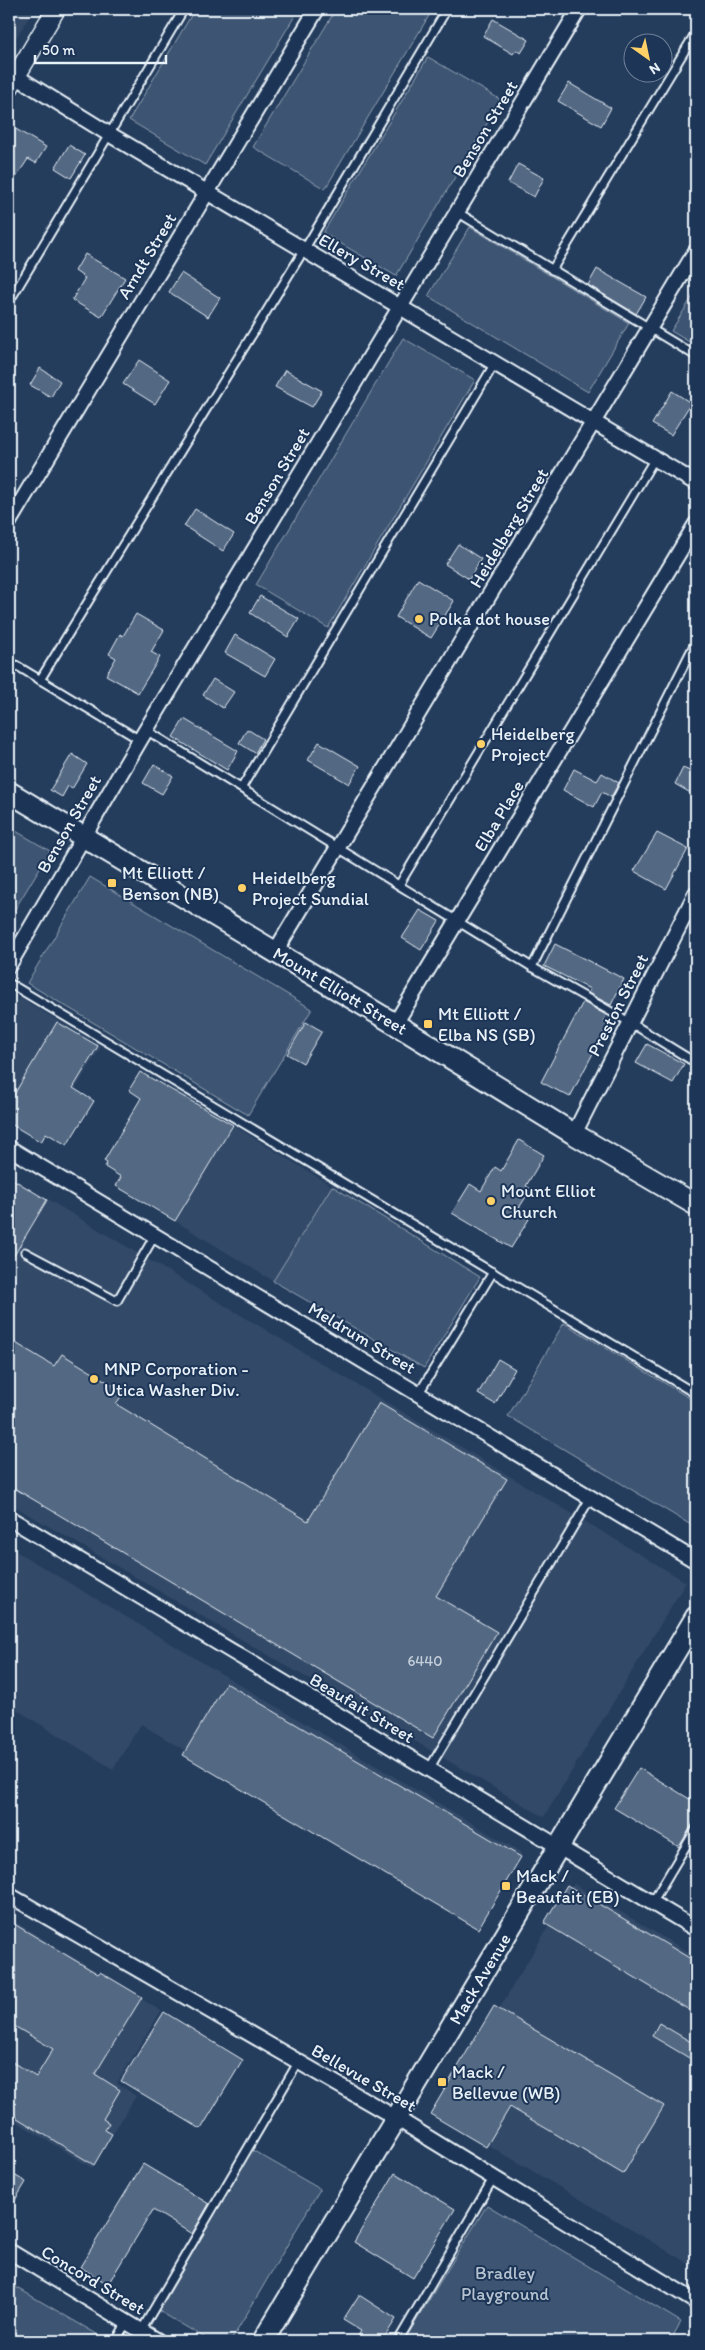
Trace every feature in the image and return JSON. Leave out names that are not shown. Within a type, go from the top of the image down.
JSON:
[{"type":"main road","name":"Mount Elliott Street","points":[[9,792],[574,1134],[696,1205]]},
{"type":"main road","name":"Mack Avenue","points":[[263,2341],[560,1848],[696,1617]]},
{"type":"street","points":[[11,79],[56,9]]},
{"type":"street","name":"Arndt Street","points":[[9,522],[318,9]]},
{"type":"street","name":"Benson Street","points":[[9,965],[143,735],[579,9]]},
{"type":"street","name":"Ellery Street","points":[[11,79],[208,191],[696,483]]},
{"type":"street","name":"Heidelberg Street","points":[[275,952],[696,251]]},
{"type":"street","name":"Elba Place","points":[[395,1024],[696,524]]},
{"type":"street","name":"Preston Street","points":[[574,1134],[696,893]]},
{"type":"street","name":"Meldrum Street","points":[[9,1148],[696,1561]]},
{"type":"street","name":"Beaufait Street","points":[[9,1518],[696,1929]]},
{"type":"street","name":"Bellevue Street","points":[[9,1895],[299,2061],[494,2176],[696,2302]]},
{"type":"street","name":"Concord Street","points":[[9,2251],[158,2341]]},
{"type":"lane","points":[[9,302],[184,9]]},
{"type":"lane","points":[[40,680],[304,250],[447,9]]},
{"type":"lane","points":[[552,270],[696,32]]},
{"type":"lane","points":[[457,212],[696,356]]},
{"type":"lane","points":[[242,787],[495,363]]},
{"type":"lane","points":[[399,885],[655,458]]},
{"type":"lane","points":[[532,967],[696,641]]},
{"type":"lane","points":[[9,661],[40,680],[242,787],[337,849],[532,967],[631,1022],[696,1063]]},
{"type":"lane","points":[[9,984],[696,1394]]},
{"type":"lane","points":[[25,1252],[117,1301],[155,1235]]},
{"type":"lane","points":[[419,1393],[493,1272]]},
{"type":"lane","points":[[429,1769],[591,1498]]},
{"type":"lane","points":[[652,1902],[696,1828]]},
{"type":"lane","points":[[141,2331],[299,2061]]},
{"type":"lane","points":[[398,2341],[494,2176]]},
{"type":"lane","points":[[116,2341],[127,2322]]},
{"type":"shaded area","points":[[9,9],[34,9],[9,49]]},
{"type":"shaded area","points":[[19,997],[101,1047],[43,1141],[9,1121],[9,1015]]},
{"type":"shaded area","points":[[174,1089],[332,1186],[273,1281],[115,1184]]},
{"type":"shaded area","points":[[9,1176],[686,1582],[544,1817],[9,1503]]},
{"type":"shaded area","points":[[9,1547],[522,1853],[476,1927],[141,1724],[113,1769],[9,1705]]},
{"type":"shaded area","points":[[574,1884],[696,1957],[696,2268],[436,2114]]},
{"type":"shaded area","points":[[9,1918],[161,2011],[117,2083],[136,2096],[92,2168],[9,2117]]},
{"type":"green space","points":[[195,9],[299,9],[205,165],[129,120]]},
{"type":"green space","points":[[336,9],[433,9],[325,189],[253,147]]},
{"type":"green space","points":[[428,57],[501,100],[396,276],[323,233]]},
{"type":"green space","points":[[470,227],[629,323],[588,392],[428,296]]},
{"type":"green space","points":[[696,291],[696,346],[671,331]]},
{"type":"green space","points":[[403,338],[475,380],[328,628],[256,585]]},
{"type":"green space","points":[[9,827],[50,851],[9,919]]},
{"type":"green space","points":[[90,877],[312,1009],[248,1115],[27,983]]},
{"type":"green space","points":[[332,1186],[480,1277],[424,1368],[273,1281]]},
{"type":"green space","points":[[564,1323],[696,1402],[696,1528],[508,1416]]},
{"type":"green space","points":[[252,2150],[320,2189],[231,2341],[210,2341],[159,2311]]},
{"type":"green space","name":"Bradley Playground","points":[[487,2205],[681,2322],[670,2341],[404,2341]]},
{"type":"green space","points":[[9,2283],[107,2340],[9,2341]]},
{"type":"building","points":[[493,19],[529,40],[521,53],[516,50],[513,54],[483,36]]},
{"type":"building","points":[[569,83],[611,108],[601,126],[558,101]]},
{"type":"building","points":[[14,128],[46,147],[36,163],[28,159],[9,188],[9,137]]},
{"type":"building","points":[[69,145],[85,155],[71,178],[55,168]]},
{"type":"building","points":[[518,164],[544,178],[534,197],[508,183]]},
{"type":"building","points":[[85,254],[125,278],[101,317],[72,300],[85,278],[75,271]]},
{"type":"building","points":[[597,269],[646,297],[636,314],[588,285]]},
{"type":"building","points":[[181,273],[220,298],[208,317],[169,292]]},
{"type":"building","points":[[139,360],[170,380],[155,404],[123,384]]},
{"type":"building","points":[[40,368],[60,381],[51,397],[30,385]]},
{"type":"building","points":[[285,370],[322,391],[312,407],[275,387]]},
{"type":"building","points":[[672,391],[691,403],[671,435],[652,424]]},
{"type":"building","points":[[195,509],[234,534],[223,551],[184,526]]},
{"type":"building","points":[[458,544],[481,559],[469,579],[445,564]]},
{"type":"building","points":[[418,579],[454,601],[431,638],[396,617]]},
{"type":"building","points":[[260,596],[299,619],[288,637],[250,613]]},
{"type":"building","points":[[136,614],[164,630],[151,652],[160,657],[138,693],[106,675],[116,658],[109,654],[120,634],[123,636]]},
{"type":"building","points":[[235,635],[275,659],[265,676],[225,653]]},
{"type":"building","points":[[213,679],[234,692],[223,708],[203,695]]},
{"type":"building","points":[[184,719],[238,751],[227,770],[173,737]]},
{"type":"building","points":[[247,729],[263,739],[255,753],[239,743]]},
{"type":"building","points":[[319,742],[360,766],[349,784],[308,760]]},
{"type":"building","points":[[72,754],[87,764],[72,789],[68,786],[62,797],[50,790]]},
{"type":"building","points":[[154,764],[173,776],[162,794],[143,783]]},
{"type":"building","points":[[683,768],[696,774],[696,796],[675,784]]},
{"type":"building","points":[[574,769],[597,781],[602,773],[619,783],[611,797],[602,792],[594,807],[563,790]]},
{"type":"building","points":[[657,833],[688,849],[666,889],[634,871]]},
{"type":"building","points":[[420,910],[439,921],[421,950],[402,938]]},
{"type":"building","points":[[555,944],[624,979],[611,1005],[588,993],[590,989],[544,966]]},
{"type":"building","points":[[583,1002],[606,1015],[604,1020],[609,1023],[570,1097],[541,1082]]},
{"type":"building","points":[[57,1022],[98,1046],[73,1088],[94,1101],[67,1145],[46,1133],[41,1142],[9,1123],[9,1103]]},
{"type":"building","points":[[306,1022],[322,1031],[303,1063],[287,1054]]},
{"type":"building","points":[[647,1044],[684,1064],[673,1083],[636,1063]]},
{"type":"building","points":[[140,1072],[233,1125],[175,1221],[116,1186],[121,1177],[105,1167],[107,1163],[104,1161],[141,1098],[129,1090]]},
{"type":"building","name":"Mount Elliot Church","points":[[519,1140],[544,1155],[526,1186],[531,1189],[517,1211],[529,1219],[511,1248],[452,1213],[470,1184],[481,1191],[495,1167],[501,1171]]},
{"type":"building","points":[[9,1177],[47,1200],[9,1264]]},
{"type":"building","points":[[9,1339],[54,1366],[62,1354],[124,1392],[116,1404],[308,1521],[379,1403],[507,1479],[436,1596],[497,1632],[433,1738],[9,1485]]},
{"type":"building","points":[[498,1359],[515,1369],[495,1404],[478,1394]]},
{"type":"building","points":[[226,1683],[521,1857],[478,1929],[183,1755]]},
{"type":"building","points":[[639,1768],[696,1803],[696,1818],[679,1847],[614,1808]]},
{"type":"building","points":[[567,1885],[696,1962],[696,2014],[544,1923]]},
{"type":"building","points":[[9,1921],[98,1974],[100,1972],[142,1997],[95,2074],[120,2090],[103,2119],[109,2123],[105,2130],[112,2134],[94,2165],[9,2113],[9,2060],[36,2077],[53,2049],[9,2023]]},
{"type":"building","points":[[494,2006],[664,2106],[623,2174],[510,2107],[486,2147],[430,2114]]},
{"type":"building","points":[[164,2012],[243,2060],[201,2129],[121,2081]]},
{"type":"building","points":[[659,2023],[696,2045],[696,2062],[652,2036]]},
{"type":"building","points":[[143,2164],[209,2204],[192,2234],[153,2210],[108,2284],[80,2267]]},
{"type":"building","points":[[9,2172],[26,2182],[9,2210]]},
{"type":"building","points":[[395,2173],[455,2209],[413,2278],[354,2242]]},
{"type":"building","points":[[359,2295],[396,2319],[382,2341],[355,2341],[361,2331],[343,2320]]},
{"type":"place","name":"Polka dot house","points":[[419,619]]},
{"type":"place","name":"Heidelberg Project","points":[[481,744]]},
{"type":"place","name":"Mt Elliott / Benson (NB)","points":[[112,883]]},
{"type":"place","name":"Heidelberg Project Sundial","points":[[242,888]]},
{"type":"place","name":"Mt Elliott / Elba NS (SB)","points":[[428,1024]]},
{"type":"place","name":"Mount Elliot Church","points":[[491,1201]]},
{"type":"place","name":"MNP Corporation - Utica Washer Div.","points":[[94,1379]]},
{"type":"place","name":"Mack / Beaufait (EB)","points":[[506,1886]]},
{"type":"place","name":"Mack / Bellevue (WB)","points":[[442,2082]]}]
